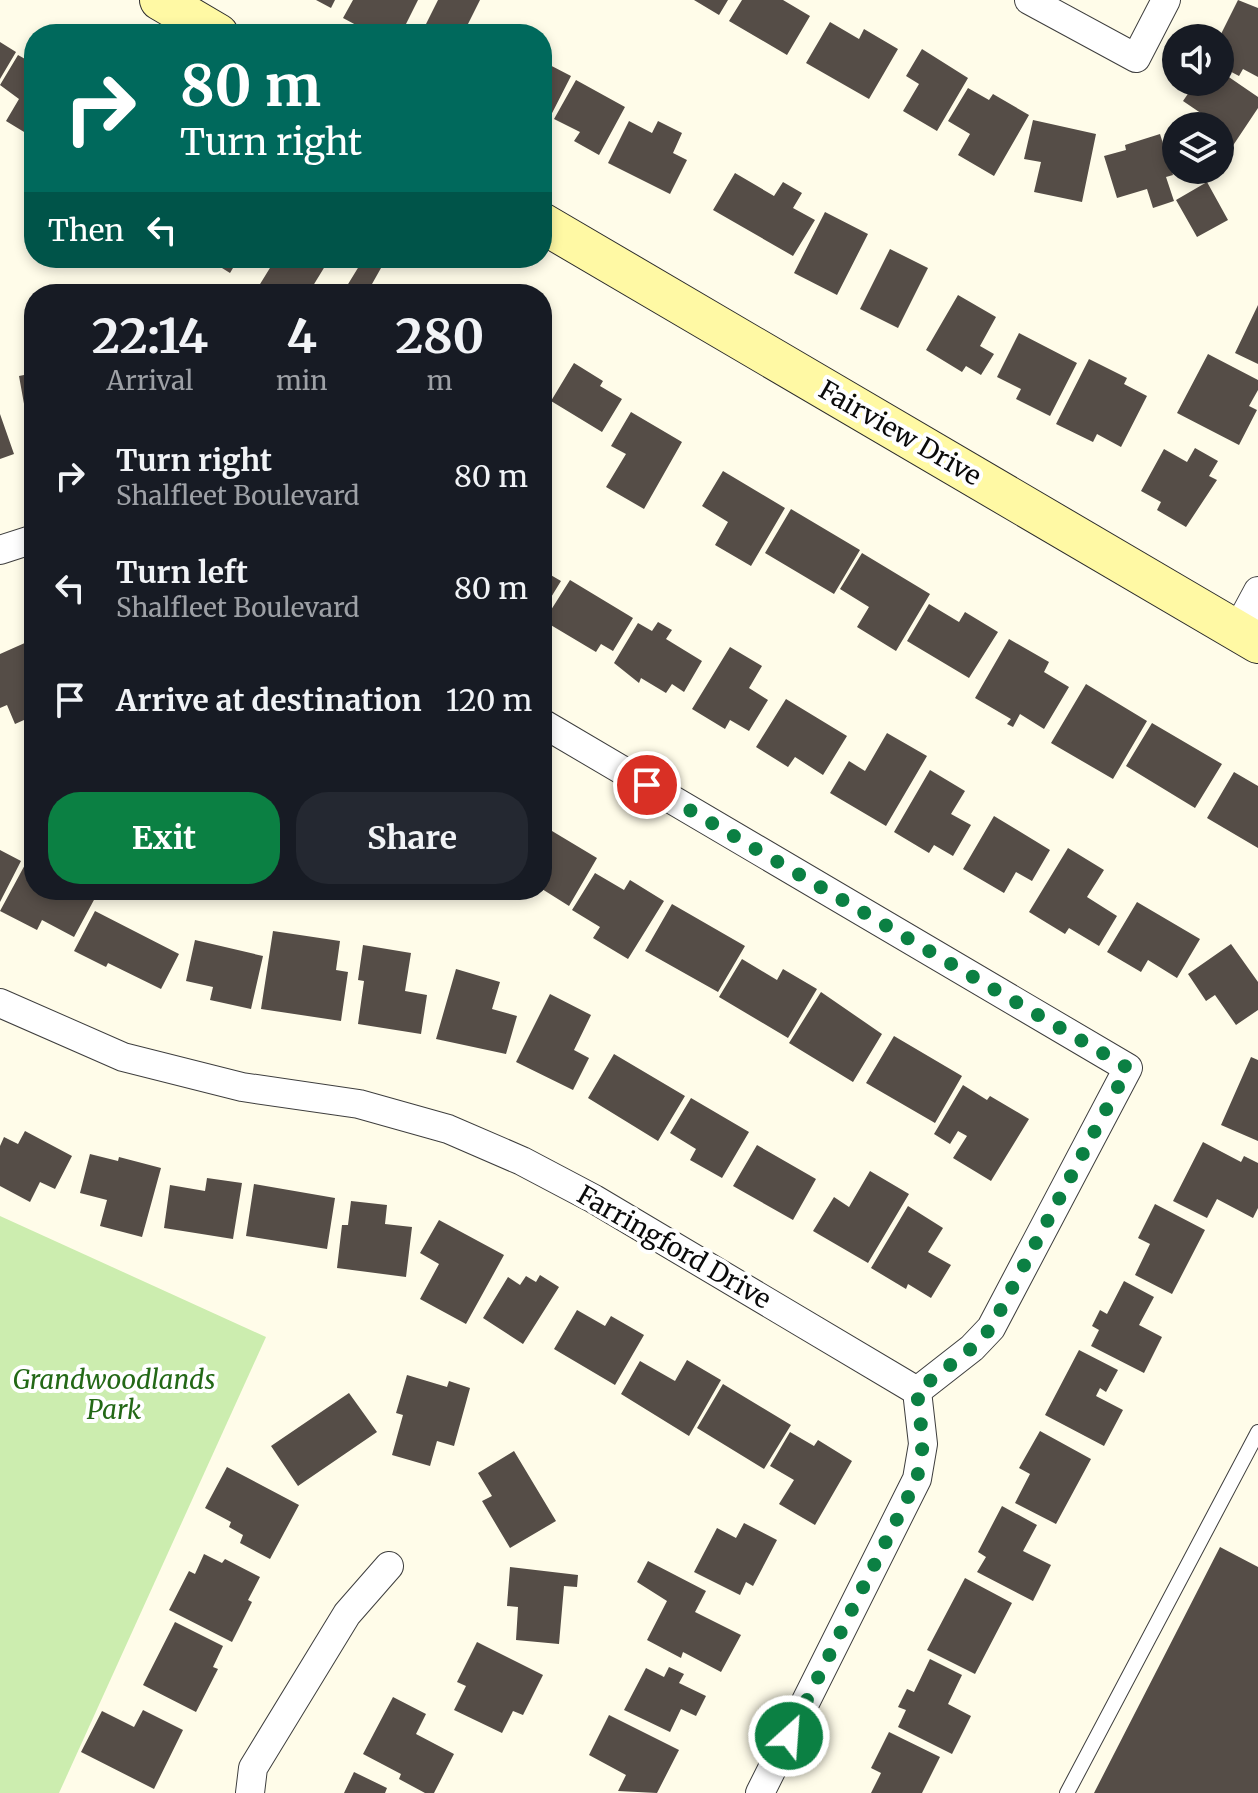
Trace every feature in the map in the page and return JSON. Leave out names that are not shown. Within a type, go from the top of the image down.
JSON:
[{"type":"main road","points":[[160,0],[201,24]]},
{"type":"main road","name":"Fairview Drive","points":[[552,229],[1248,636]]},
{"type":"street","points":[[1029,0],[1136,58],[1166,0]]},
{"type":"street","points":[[0,550],[24,542]]},
{"type":"street","points":[[1248,636],[1258,591]]},
{"type":"street","points":[[552,729],[1128,1068],[991,1328],[972,1348],[917,1391],[923,1444],[917,1479],[760,1793]]},
{"type":"street","name":"Farringford Drive","points":[[0,1003],[123,1057],[242,1087],[359,1104],[448,1129],[522,1161],[594,1199],[917,1391]]},
{"type":"street","points":[[250,1793],[253,1768],[339,1627],[389,1566]]},
{"type":"lane","points":[[1067,1793],[1258,1432]]},
{"type":"green space","name":"Grandwoodlands Park","points":[[0,1216],[266,1337],[59,1793],[0,1793]]},
{"type":"building","points":[[316,0],[335,0],[331,8]]},
{"type":"building","points":[[353,0],[418,0],[406,24],[354,24],[343,18]]},
{"type":"building","points":[[438,0],[480,0],[468,24],[426,24]]},
{"type":"building","points":[[694,0],[728,0],[719,15]]},
{"type":"building","points":[[742,0],[783,0],[810,16],[787,55],[729,21]]},
{"type":"building","points":[[1238,0],[1258,8],[1258,77],[1243,69],[1239,76],[1234,73],[1234,24],[1226,24]]},
{"type":"building","points":[[830,22],[859,39],[864,29],[898,49],[869,99],[806,63]]},
{"type":"building","points":[[0,42],[16,52],[0,79]]},
{"type":"building","points":[[922,49],[968,78],[937,131],[903,111],[919,84],[906,76]]},
{"type":"building","points":[[18,55],[24,58],[24,132],[6,121],[19,99],[0,85]]},
{"type":"building","points":[[552,66],[571,76],[552,113]]},
{"type":"building","points":[[576,80],[625,107],[599,155],[574,141],[580,132],[554,119]]},
{"type":"building","points":[[1234,81],[1258,97],[1258,108],[1234,144],[1234,112],[1199,112],[1183,101],[1186,96],[1234,96]]},
{"type":"building","points":[[968,88],[989,100],[993,94],[1029,115],[994,176],[958,155],[970,134],[948,121]]},
{"type":"building","points":[[1033,120],[1096,134],[1082,202],[1034,192],[1041,162],[1024,159]]},
{"type":"building","points":[[629,121],[652,133],[658,121],[682,133],[673,153],[687,160],[670,194],[608,163]]},
{"type":"building","points":[[1160,134],[1162,184],[1168,184],[1174,201],[1153,208],[1147,189],[1117,198],[1104,156],[1126,150],[1125,145]]},
{"type":"building","points":[[735,173],[774,196],[783,182],[802,193],[793,208],[815,220],[793,256],[713,210]]},
{"type":"building","points":[[1208,184],[1228,220],[1197,237],[1176,200]]},
{"type":"building","points":[[825,212],[868,234],[837,295],[794,273]]},
{"type":"building","points":[[890,249],[928,268],[898,328],[860,309]]},
{"type":"building","points":[[270,268],[324,268],[314,284],[260,284]]},
{"type":"building","points":[[358,268],[381,268],[372,284],[348,284]]},
{"type":"building","points":[[958,295],[996,317],[980,346],[994,354],[981,375],[966,366],[962,372],[926,350]]},
{"type":"building","points":[[1258,305],[1258,364],[1235,353]]},
{"type":"building","points":[[1019,333],[1077,363],[1050,416],[1016,399],[1021,389],[997,377]]},
{"type":"building","points":[[1208,354],[1258,380],[1258,390],[1249,406],[1257,410],[1239,445],[1177,413]]},
{"type":"building","points":[[1089,359],[1127,378],[1124,384],[1147,396],[1121,447],[1097,434],[1093,442],[1056,424]]},
{"type":"building","points":[[574,363],[603,381],[600,386],[622,399],[602,432],[552,399]]},
{"type":"building","points":[[24,375],[24,404],[19,376]]},
{"type":"building","points":[[631,412],[682,442],[644,509],[606,487],[626,454],[611,446]]},
{"type":"building","points":[[0,414],[14,454],[0,459]]},
{"type":"building","points":[[1195,448],[1218,461],[1209,476],[1217,480],[1186,527],[1157,510],[1161,502],[1141,491],[1164,449],[1187,462]]},
{"type":"building","points":[[723,471],[785,508],[751,566],[715,545],[728,522],[702,506]]},
{"type":"building","points":[[791,509],[860,550],[834,594],[765,553]]},
{"type":"building","points":[[862,553],[930,594],[896,651],[857,627],[869,607],[840,589]]},
{"type":"building","points":[[552,576],[561,581],[552,596]]},
{"type":"building","points":[[570,580],[633,618],[613,651],[601,644],[596,652],[552,626],[552,608]]},
{"type":"building","points":[[929,604],[959,622],[965,612],[998,632],[969,678],[907,641]]},
{"type":"building","points":[[658,622],[672,630],[666,639],[702,661],[684,692],[672,684],[666,693],[641,678],[639,683],[614,663],[638,623],[652,631]]},
{"type":"building","points":[[1009,639],[1049,662],[1044,672],[1069,687],[1044,729],[1020,714],[1013,727],[1007,724],[1011,719],[975,698]]},
{"type":"building","points":[[24,643],[24,720],[15,724],[7,705],[0,708],[0,654]]},
{"type":"building","points":[[730,647],[762,666],[749,688],[768,700],[749,731],[730,720],[725,729],[692,709]]},
{"type":"building","points":[[1086,684],[1147,721],[1113,779],[1051,743]]},
{"type":"building","points":[[786,699],[847,736],[823,775],[795,757],[788,767],[756,747]]},
{"type":"building","points":[[1152,723],[1222,764],[1195,808],[1126,766]]},
{"type":"building","points":[[887,733],[927,756],[886,826],[830,793],[849,761],[865,771]]},
{"type":"building","points":[[930,770],[965,791],[951,814],[971,825],[953,856],[934,845],[929,853],[894,832]]},
{"type":"building","points":[[1234,772],[1258,786],[1258,848],[1207,818]]},
{"type":"building","points":[[994,816],[1050,850],[1032,881],[1016,872],[1004,893],[963,869]]},
{"type":"building","points":[[552,831],[597,858],[569,906],[552,895]]},
{"type":"building","points":[[1068,848],[1104,870],[1087,897],[1117,916],[1099,946],[1069,928],[1065,934],[1029,912]]},
{"type":"building","points":[[0,850],[21,861],[0,902]]},
{"type":"building","points":[[24,867],[24,900],[94,900],[74,937],[42,920],[37,930],[0,911]]},
{"type":"building","points":[[595,873],[624,890],[630,880],[664,901],[628,959],[593,938],[600,927],[572,910]]},
{"type":"building","points":[[1137,902],[1200,939],[1177,978],[1148,960],[1141,972],[1107,952]]},
{"type":"building","points":[[672,904],[745,946],[718,992],[645,951]]},
{"type":"building","points":[[95,911],[179,954],[161,989],[108,963],[106,967],[74,951]]},
{"type":"building","points":[[273,931],[340,941],[336,970],[348,972],[341,1021],[261,1009]]},
{"type":"building","points":[[195,940],[263,956],[251,1009],[210,1000],[213,987],[186,981]]},
{"type":"building","points":[[1231,944],[1258,982],[1258,1010],[1236,1025],[1215,995],[1206,1001],[1188,974]]},
{"type":"building","points":[[363,945],[411,953],[405,991],[427,995],[421,1034],[358,1024],[364,981],[358,980]]},
{"type":"building","points":[[742,959],[777,980],[783,969],[817,989],[788,1038],[719,997]]},
{"type":"building","points":[[456,969],[500,982],[492,1009],[517,1016],[506,1054],[436,1039]]},
{"type":"building","points":[[821,992],[882,1034],[853,1082],[789,1043]]},
{"type":"building","points":[[550,994],[591,1015],[574,1050],[589,1058],[573,1090],[516,1062]]},
{"type":"building","points":[[894,1036],[962,1076],[935,1123],[866,1083]]},
{"type":"building","points":[[614,1054],[685,1096],[658,1141],[588,1098]]},
{"type":"building","points":[[1251,1057],[1258,1060],[1258,1141],[1221,1125]]},
{"type":"building","points":[[963,1085],[987,1100],[990,1096],[1029,1119],[991,1181],[953,1158],[967,1136],[958,1131],[950,1144],[934,1134]]},
{"type":"building","points":[[691,1098],[749,1132],[722,1178],[690,1160],[696,1149],[670,1133]]},
{"type":"building","points":[[25,1131],[72,1156],[55,1189],[40,1182],[30,1202],[0,1186],[0,1146],[4,1137],[18,1144]]},
{"type":"building","points":[[1203,1142],[1241,1162],[1244,1156],[1258,1163],[1258,1208],[1253,1218],[1217,1199],[1207,1218],[1173,1201]]},
{"type":"building","points":[[757,1145],[816,1179],[793,1220],[733,1186]]},
{"type":"building","points":[[90,1154],[118,1161],[119,1157],[161,1168],[142,1237],[100,1226],[107,1200],[80,1193]]},
{"type":"building","points":[[870,1171],[909,1194],[868,1263],[813,1231],[834,1197],[849,1207]]},
{"type":"building","points":[[207,1178],[242,1183],[233,1239],[164,1228],[170,1185],[205,1191]]},
{"type":"building","points":[[254,1184],[335,1198],[327,1249],[246,1236]]},
{"type":"building","points":[[351,1201],[387,1205],[385,1224],[412,1227],[406,1277],[337,1268],[342,1225],[348,1225]]},
{"type":"building","points":[[1155,1204],[1205,1230],[1172,1294],[1135,1275],[1150,1244],[1138,1238]]},
{"type":"building","points":[[908,1206],[943,1228],[928,1252],[951,1265],[931,1298],[908,1284],[906,1289],[871,1268]]},
{"type":"building","points":[[439,1220],[504,1255],[466,1324],[420,1299],[439,1264],[420,1253]]},
{"type":"building","points":[[540,1275],[559,1287],[523,1344],[483,1318],[508,1277],[520,1285],[526,1276],[536,1282]]},
{"type":"building","points":[[1124,1281],[1154,1297],[1139,1325],[1162,1337],[1144,1373],[1091,1346],[1099,1330],[1092,1326],[1100,1310],[1107,1314]]},
{"type":"building","points":[[577,1310],[605,1326],[611,1316],[644,1335],[615,1385],[554,1349]]},
{"type":"building","points":[[1079,1350],[1118,1370],[1106,1392],[1100,1388],[1096,1396],[1123,1410],[1104,1446],[1045,1415]]},
{"type":"building","points":[[687,1360],[721,1380],[689,1436],[621,1394],[640,1361],[675,1381]]},
{"type":"building","points":[[407,1375],[447,1387],[449,1381],[470,1388],[454,1446],[437,1441],[430,1466],[392,1455],[403,1415],[396,1413]]},
{"type":"building","points":[[723,1384],[791,1425],[764,1469],[697,1428]]},
{"type":"building","points":[[349,1393],[377,1432],[298,1486],[271,1446]]},
{"type":"building","points":[[1040,1431],[1091,1459],[1056,1524],[1015,1503],[1030,1474],[1019,1468]]},
{"type":"building","points":[[790,1432],[814,1446],[818,1440],[852,1461],[815,1525],[779,1504],[794,1480],[770,1466]]},
{"type":"building","points":[[514,1451],[556,1521],[510,1548],[482,1501],[492,1496],[478,1473]]},
{"type":"building","points":[[227,1467],[299,1505],[270,1559],[240,1543],[243,1535],[229,1527],[231,1522],[205,1508]]},
{"type":"building","points":[[1002,1506],[1037,1525],[1023,1551],[1051,1565],[1033,1601],[977,1572],[986,1557],[978,1552]]},
{"type":"building","points":[[744,1523],[777,1540],[753,1586],[746,1582],[740,1595],[694,1572],[717,1528],[736,1538]]},
{"type":"building","points":[[1220,1547],[1258,1567],[1258,1793],[1094,1793]]},
{"type":"building","points":[[204,1554],[222,1563],[225,1559],[260,1577],[248,1600],[252,1602],[232,1642],[169,1610],[189,1571],[195,1574]]},
{"type":"building","points":[[648,1561],[706,1591],[695,1612],[741,1635],[721,1672],[683,1652],[681,1658],[647,1640],[667,1601],[637,1582]]},
{"type":"building","points":[[510,1567],[578,1575],[577,1587],[564,1586],[559,1644],[516,1640],[518,1607],[507,1606]]},
{"type":"building","points":[[965,1578],[1012,1603],[975,1674],[927,1650]]},
{"type":"building","points":[[175,1622],[223,1646],[213,1667],[218,1669],[196,1712],[143,1685]]},
{"type":"building","points":[[477,1642],[543,1675],[523,1715],[513,1711],[502,1733],[454,1710],[466,1686],[457,1682]]},
{"type":"building","points":[[930,1659],[962,1675],[948,1704],[971,1716],[952,1754],[898,1727],[906,1710],[898,1707],[907,1689],[914,1692]]},
{"type":"building","points":[[669,1667],[684,1674],[679,1683],[706,1696],[696,1716],[681,1709],[670,1732],[624,1710],[646,1668],[664,1677]]},
{"type":"building","points":[[393,1697],[426,1714],[416,1734],[454,1754],[434,1793],[425,1793],[399,1779],[401,1774],[363,1754]]},
{"type":"building","points":[[143,1710],[183,1730],[154,1789],[81,1752],[102,1711],[134,1727]]},
{"type":"building","points":[[609,1715],[679,1750],[657,1793],[618,1791],[626,1775],[589,1755]]},
{"type":"building","points":[[889,1732],[940,1757],[922,1793],[871,1793],[881,1773],[871,1768]]},
{"type":"building","points":[[354,1772],[387,1788],[385,1793],[344,1793]]},
{"type":"route","points":[[647,785],[1128,1068],[991,1328],[972,1348],[917,1391],[923,1444],[917,1479],[789,1736]]}]
